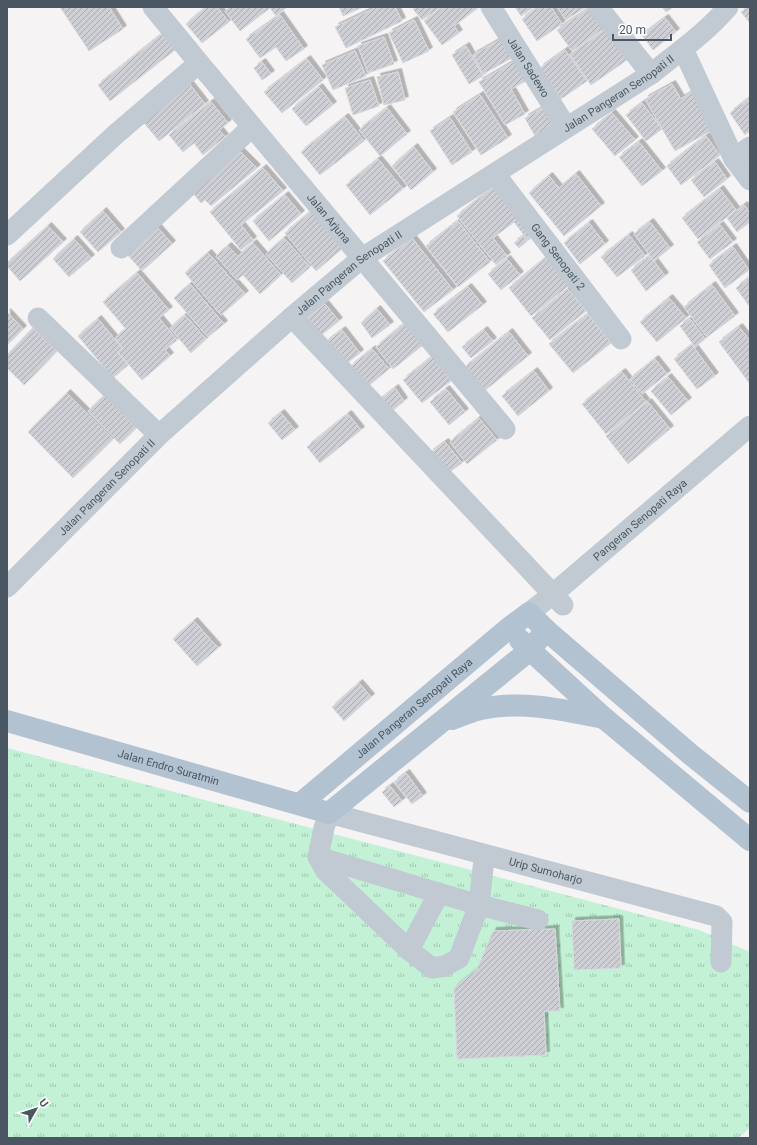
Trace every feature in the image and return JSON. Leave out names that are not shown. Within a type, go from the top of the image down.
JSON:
[{"type":"main road","name":"Jalan Pangeran Senopati Raya","points":[[300,804],[508,628],[529,613]]},
{"type":"main road","points":[[529,613],[546,630],[690,754],[750,802]]},
{"type":"main road","points":[[508,628],[604,718],[750,840]]},
{"type":"main road","points":[[329,813],[530,650],[546,630]]},
{"type":"main road","points":[[438,724],[480,709],[505,706],[546,707],[604,718]]},
{"type":"main road","name":"Jalan Endro Suratmin","points":[[7,721],[329,813]]},
{"type":"street","name":"Jalan Arjuna","points":[[154,7],[252,127],[505,429]]},
{"type":"street","name":"Jalan Sadewo","points":[[491,7],[566,127]]},
{"type":"street","points":[[598,7],[651,74]]},
{"type":"street","name":"Jalan Pangeran Senopati II","points":[[7,587],[159,434],[292,317],[362,258],[651,74],[683,49],[720,10]]},
{"type":"street","points":[[683,49],[742,153],[750,180]]},
{"type":"street","points":[[7,235],[116,134],[199,63]]},
{"type":"street","points":[[121,248],[252,127]]},
{"type":"street","name":"Gang Senopati 2","points":[[494,174],[621,339]]},
{"type":"street","points":[[292,317],[558,600]]},
{"type":"street","points":[[38,318],[159,434]]},
{"type":"street","name":"Pangeran Senopati Raya","points":[[546,630],[558,600],[750,426]]},
{"type":"street","name":"Pangeran Senopati Raya","points":[[529,613],[558,600],[750,441]]},
{"type":"street","points":[[329,813],[324,828],[318,858],[326,871],[409,950],[432,968],[445,966],[459,958],[479,905],[485,855]]},
{"type":"street","name":"Urip Sumoharjo","points":[[329,813],[716,916],[722,922],[721,962]]},
{"type":"street","points":[[318,858],[479,905],[538,920]]},
{"type":"street","points":[[409,950],[439,893]]},
{"type":"green space","points":[[7,748],[699,930],[750,952],[750,1128],[738,1138],[7,1138]]},
{"type":"building","points":[[60,7],[109,7],[123,29],[89,51]]},
{"type":"building","points":[[207,7],[217,7],[229,22],[202,43],[186,24]]},
{"type":"building","points":[[230,7],[287,7],[276,16],[270,8],[240,31],[225,11]]},
{"type":"building","points":[[339,7],[363,7],[343,16]]},
{"type":"building","points":[[377,7],[395,7],[402,21],[346,48],[335,27]]},
{"type":"building","points":[[416,7],[441,7],[422,20],[413,9]]},
{"type":"building","points":[[443,7],[479,7],[454,26],[459,33],[442,45],[424,21]]},
{"type":"building","points":[[515,7],[534,7],[521,16]]},
{"type":"building","points":[[539,7],[551,7],[562,24],[537,41],[522,19]]},
{"type":"building","points":[[557,7],[586,7],[566,20]]},
{"type":"building","points":[[591,7],[606,27],[572,51],[557,30]]},
{"type":"building","points":[[662,7],[673,7],[666,12]]},
{"type":"building","points":[[750,7],[750,23],[741,12]]},
{"type":"building","points":[[280,15],[304,49],[286,61],[276,47],[260,58],[246,39]]},
{"type":"building","points":[[665,18],[676,32],[653,50],[642,35]]},
{"type":"building","points":[[414,20],[429,51],[403,63],[389,33]]},
{"type":"building","points":[[609,27],[630,58],[591,85],[570,54]]},
{"type":"building","points":[[162,34],[175,50],[110,101],[98,85]]},
{"type":"building","points":[[384,37],[394,64],[368,73],[358,46]]},
{"type":"building","points":[[501,39],[512,58],[483,74],[473,55]]},
{"type":"building","points":[[466,46],[483,76],[469,84],[452,55]]},
{"type":"building","points":[[565,50],[587,81],[561,99],[540,68]]},
{"type":"building","points":[[355,51],[366,76],[333,90],[322,65]]},
{"type":"building","points":[[307,59],[323,80],[282,113],[264,92]]},
{"type":"building","points":[[515,61],[526,81],[511,89],[525,114],[505,125],[479,82]]},
{"type":"building","points":[[262,62],[271,74],[262,80],[254,68]]},
{"type":"building","points":[[398,72],[405,100],[384,105],[377,77]]},
{"type":"building","points":[[370,80],[379,106],[353,115],[345,88]]},
{"type":"building","points":[[187,81],[205,104],[159,141],[140,118]]},
{"type":"building","points":[[672,84],[681,99],[692,92],[714,129],[675,151],[645,99]]},
{"type":"building","points":[[319,87],[333,105],[306,126],[292,109]]},
{"type":"building","points":[[480,95],[508,138],[481,155],[453,112]]},
{"type":"building","points":[[748,99],[750,102],[750,131],[745,135],[730,113]]},
{"type":"building","points":[[211,102],[228,123],[219,130],[225,137],[203,155],[194,143],[183,152],[169,135]]},
{"type":"building","points":[[642,103],[662,129],[646,141],[626,115]]},
{"type":"building","points":[[544,107],[556,127],[536,138],[525,118]]},
{"type":"building","points":[[387,108],[407,134],[380,156],[359,130]]},
{"type":"building","points":[[612,113],[635,140],[615,156],[592,129]]},
{"type":"building","points":[[345,117],[364,141],[320,175],[301,152]]},
{"type":"building","points":[[450,118],[472,152],[452,165],[430,131]]},
{"type":"building","points":[[706,136],[720,155],[681,185],[667,166]]},
{"type":"building","points":[[639,142],[662,171],[642,186],[619,157]]},
{"type":"building","points":[[414,147],[433,172],[411,190],[392,166]]},
{"type":"building","points":[[240,151],[257,168],[211,206],[205,200],[201,203],[192,192]]},
{"type":"building","points":[[378,159],[403,189],[370,215],[346,185]]},
{"type":"building","points":[[715,162],[727,179],[704,197],[691,180]]},
{"type":"building","points":[[263,168],[283,191],[241,225],[253,240],[241,250],[210,212]]},
{"type":"building","points":[[576,174],[601,206],[564,236],[529,193],[549,176],[559,188]]},
{"type":"building","points":[[498,183],[536,232],[527,239],[514,222],[493,238],[507,256],[496,265],[457,216]]},
{"type":"building","points":[[720,189],[736,210],[698,239],[682,218]]},
{"type":"building","points":[[285,195],[301,214],[269,241],[253,221]]},
{"type":"building","points":[[744,205],[750,213],[750,222],[737,232],[727,218]]},
{"type":"building","points":[[103,211],[121,232],[98,252],[80,232]]},
{"type":"building","points":[[312,211],[343,248],[316,271],[285,233]]},
{"type":"building","points":[[458,221],[490,262],[458,287],[426,246]]},
{"type":"building","points":[[650,222],[670,248],[654,261],[634,234]]},
{"type":"building","points":[[589,223],[605,244],[580,264],[564,243]]},
{"type":"building","points":[[720,225],[733,242],[710,259],[697,242]]},
{"type":"building","points":[[48,226],[63,242],[20,281],[7,266],[7,263]]},
{"type":"building","points":[[156,226],[172,244],[142,271],[126,253]]},
{"type":"building","points":[[629,235],[645,256],[617,277],[601,257]]},
{"type":"building","points":[[523,236],[527,241],[519,248],[514,243]]},
{"type":"building","points":[[284,238],[310,267],[292,283],[266,254]]},
{"type":"building","points":[[412,238],[453,290],[424,312],[383,261]]},
{"type":"building","points":[[74,239],[91,258],[69,277],[53,259]]},
{"type":"building","points":[[253,243],[281,275],[260,294],[243,275],[237,280],[216,256],[228,246],[238,256]]},
{"type":"building","points":[[733,247],[749,270],[725,288],[709,265]]},
{"type":"building","points":[[208,253],[245,294],[221,315],[185,273]]},
{"type":"building","points":[[548,256],[571,284],[531,316],[509,288]]},
{"type":"building","points":[[650,256],[665,276],[646,291],[631,270]]},
{"type":"building","points":[[507,259],[520,275],[501,290],[488,274]]},
{"type":"building","points":[[137,273],[169,310],[159,318],[177,340],[165,350],[170,356],[142,380],[118,352],[123,348],[115,338],[126,329],[103,302]]},
{"type":"building","points":[[750,277],[750,307],[736,288]]},
{"type":"building","points":[[190,284],[224,324],[208,337],[174,298]]},
{"type":"building","points":[[712,285],[735,316],[707,337],[684,307]]},
{"type":"building","points":[[468,287],[483,305],[448,332],[433,314]]},
{"type":"building","points":[[568,289],[586,311],[550,340],[532,318]]},
{"type":"building","points":[[669,298],[686,318],[657,342],[640,322]]},
{"type":"building","points":[[325,304],[339,321],[320,336],[306,319]]},
{"type":"building","points":[[377,309],[390,325],[372,338],[361,323]]},
{"type":"building","points":[[7,312],[23,329],[7,345]]},
{"type":"building","points":[[588,314],[611,343],[573,373],[549,344]]},
{"type":"building","points":[[185,315],[206,339],[191,353],[170,328]]},
{"type":"building","points":[[98,319],[122,348],[117,352],[128,365],[113,378],[78,336]]},
{"type":"building","points":[[690,319],[705,339],[695,347],[680,326]]},
{"type":"building","points":[[405,323],[423,345],[393,369],[376,347]]},
{"type":"building","points":[[739,327],[750,341],[750,384],[719,342]]},
{"type":"building","points":[[33,328],[57,351],[24,385],[7,368],[7,355]]},
{"type":"building","points":[[342,330],[360,353],[343,366],[325,343]]},
{"type":"building","points":[[484,330],[493,341],[471,358],[462,347]]},
{"type":"building","points":[[509,332],[528,356],[483,392],[464,368]]},
{"type":"building","points":[[692,345],[715,376],[697,389],[674,359]]},
{"type":"building","points":[[372,349],[389,369],[367,387],[350,367]]},
{"type":"building","points":[[432,357],[451,381],[422,403],[403,380]]},
{"type":"building","points":[[655,359],[667,374],[642,394],[630,379]]},
{"type":"building","points":[[534,371],[549,391],[518,416],[502,396]]},
{"type":"building","points":[[622,372],[646,402],[606,434],[582,404]]},
{"type":"building","points":[[668,377],[688,401],[671,415],[651,391]]},
{"type":"building","points":[[395,388],[404,401],[387,415],[377,402]]},
{"type":"building","points":[[446,389],[465,412],[449,425],[430,402]]},
{"type":"building","points":[[109,391],[141,423],[120,444],[88,411]]},
{"type":"building","points":[[67,393],[113,439],[73,478],[28,432]]},
{"type":"building","points":[[648,402],[670,429],[628,464],[606,436]]},
{"type":"building","points":[[281,413],[295,430],[282,440],[268,423]]},
{"type":"building","points":[[348,414],[361,430],[320,463],[307,447]]},
{"type":"building","points":[[479,418],[497,440],[467,464],[450,442]]},
{"type":"building","points":[[445,442],[462,463],[447,474],[430,453]]},
{"type":"building","points":[[194,621],[218,648],[197,666],[173,639]]},
{"type":"building","points":[[359,683],[371,697],[344,721],[332,707]]},
{"type":"building","points":[[406,773],[423,796],[412,804],[394,782]]},
{"type":"building","points":[[390,786],[402,801],[394,807],[382,792]]},
{"type":"building","points":[[619,919],[621,968],[574,970],[572,921]]},
{"type":"building","points":[[555,929],[560,1011],[544,1011],[546,1055],[457,1059],[454,988],[477,969],[493,931]]}]
